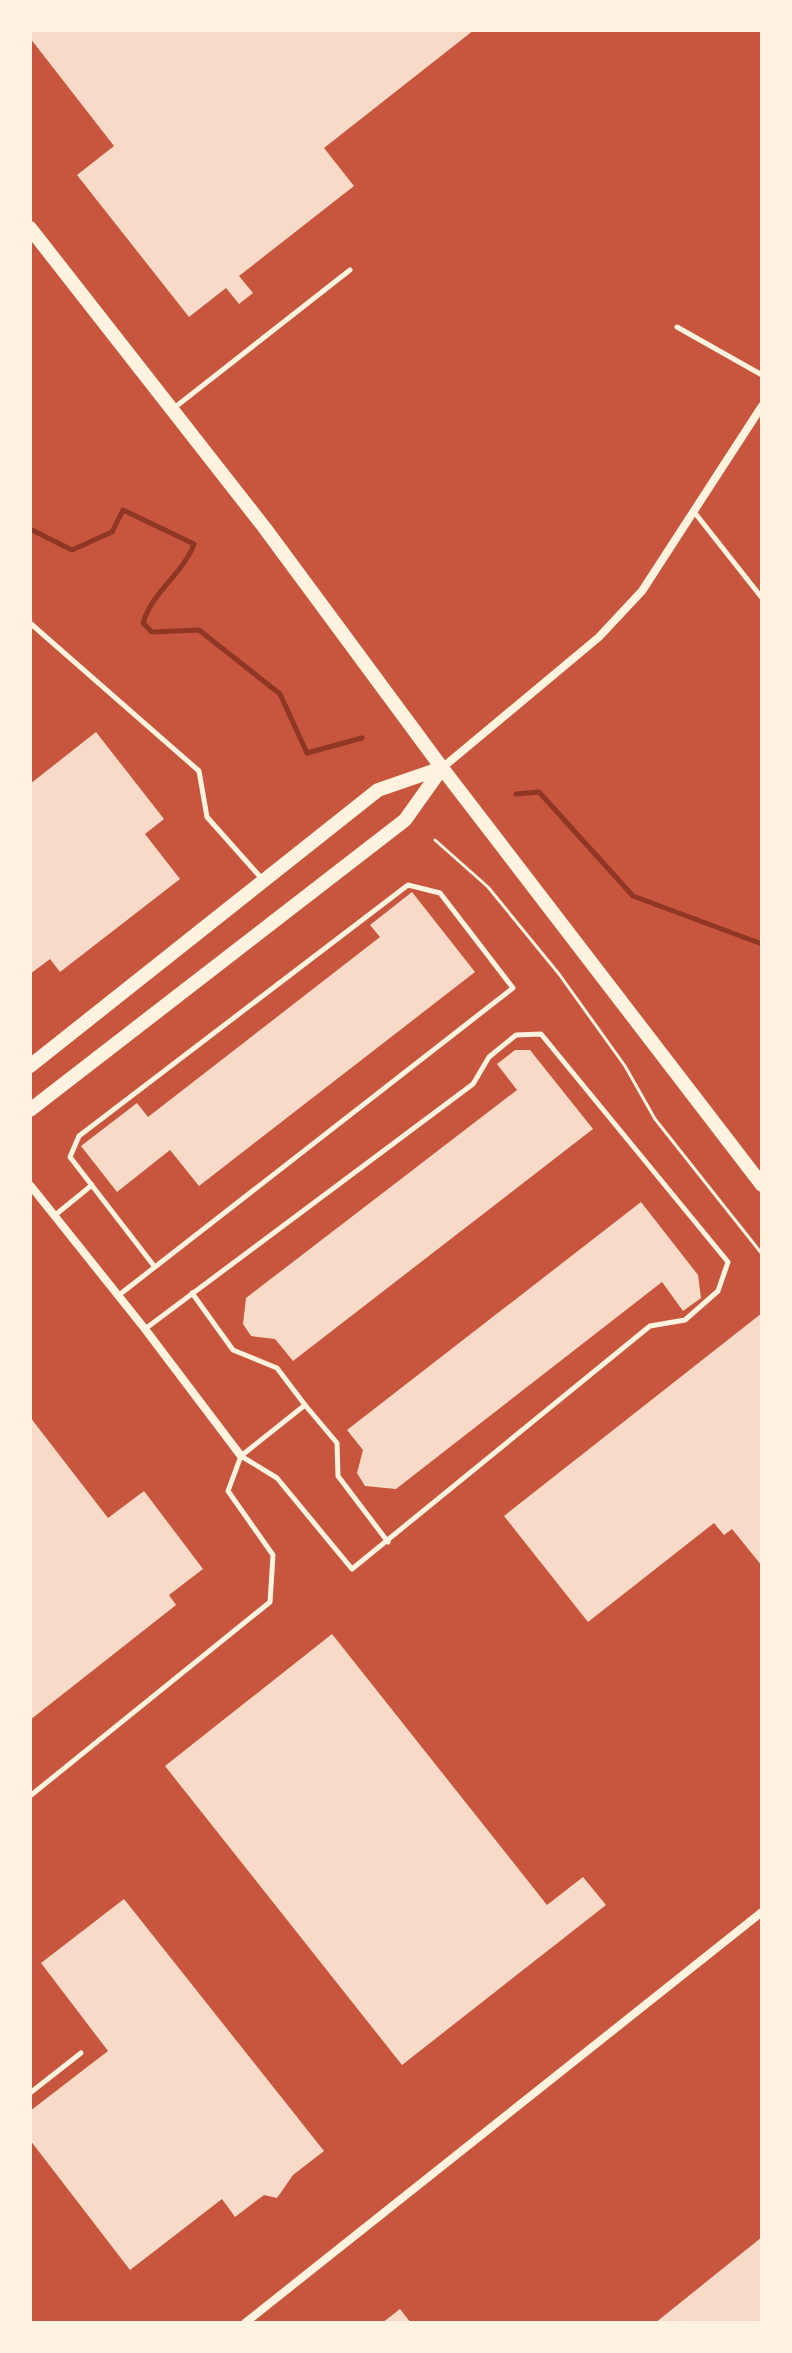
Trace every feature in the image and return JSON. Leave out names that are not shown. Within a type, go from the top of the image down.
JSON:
[{"type":"main road","points":[[30,228],[264,527],[442,768],[762,1185]]},
{"type":"main road","points":[[30,1066],[378,790],[442,768]]},
{"type":"main road","points":[[30,1110],[405,820],[442,768]]},
{"type":"street","points":[[442,768],[599,637],[642,591],[762,406]]},
{"type":"street","points":[[30,1185],[241,1456]]},
{"type":"street","points":[[245,2323],[762,1912]]},
{"type":"lane","points":[[173,409],[350,270]]},
{"type":"lane","points":[[677,327],[762,375]]},
{"type":"lane","points":[[695,513],[762,598]]},
{"type":"lane","points":[[30,623],[199,771],[207,817],[264,881]]},
{"type":"lane","points":[[118,1295],[513,988],[440,893],[408,885],[79,1136],[70,1157],[154,1266]]},
{"type":"lane","points":[[145,1329],[473,1084],[489,1057],[516,1035],[541,1034],[728,1262],[718,1291],[685,1320],[650,1326],[352,1569],[277,1478],[241,1456]]},
{"type":"lane","points":[[54,1216],[92,1185]]},
{"type":"lane","points":[[192,1293],[233,1350],[277,1368],[337,1443],[338,1476],[388,1542]]},
{"type":"lane","points":[[30,1796],[270,1602],[273,1555],[228,1491],[241,1456],[305,1405]]},
{"type":"lane","points":[[30,2093],[81,2053]]},
{"type":"path","points":[[435,840],[488,887],[559,974],[625,1066],[655,1119],[762,1254]]},
{"type":"building","points":[[30,30],[474,30],[324,148],[354,186],[239,276],[253,293],[239,304],[226,288],[189,317],[77,175],[114,146],[30,38]]},
{"type":"building","points":[[96,732],[164,819],[145,834],[180,879],[60,972],[50,959],[30,974],[30,784]]},
{"type":"building","points":[[412,892],[475,972],[199,1186],[170,1150],[117,1192],[81,1146],[137,1103],[148,1117],[380,937],[370,925]]},
{"type":"building","points":[[515,1050],[530,1050],[593,1129],[293,1361],[275,1339],[251,1336],[243,1324],[246,1298],[517,1090],[497,1064]]},
{"type":"building","points":[[641,1202],[698,1275],[701,1298],[683,1311],[662,1282],[396,1489],[365,1486],[357,1473],[363,1450],[347,1430]]},
{"type":"building","points":[[762,1313],[762,1566],[732,1529],[724,1535],[714,1523],[588,1622],[504,1516]]},
{"type":"building","points":[[30,1417],[108,1518],[144,1491],[203,1569],[169,1595],[176,1605],[30,1720]]},
{"type":"building","points":[[332,1634],[547,1905],[583,1877],[606,1905],[402,2065],[165,1766]]},
{"type":"building","points":[[124,1899],[324,2151],[293,2175],[277,2198],[264,2195],[235,2217],[222,2199],[130,2270],[30,2140],[30,2111],[108,2051],[41,1963]]},
{"type":"building","points":[[762,2237],[762,2323],[655,2323]]},
{"type":"building","points":[[400,2309],[411,2323],[382,2323]]},
{"type":"waterway","points":[[30,529],[72,550],[112,532],[123,510],[194,544],[183,565],[153,602],[143,623],[152,632],[199,630],[280,694],[307,753],[362,738]]},
{"type":"waterway","points":[[516,794],[539,792],[633,896],[762,944]]}]
